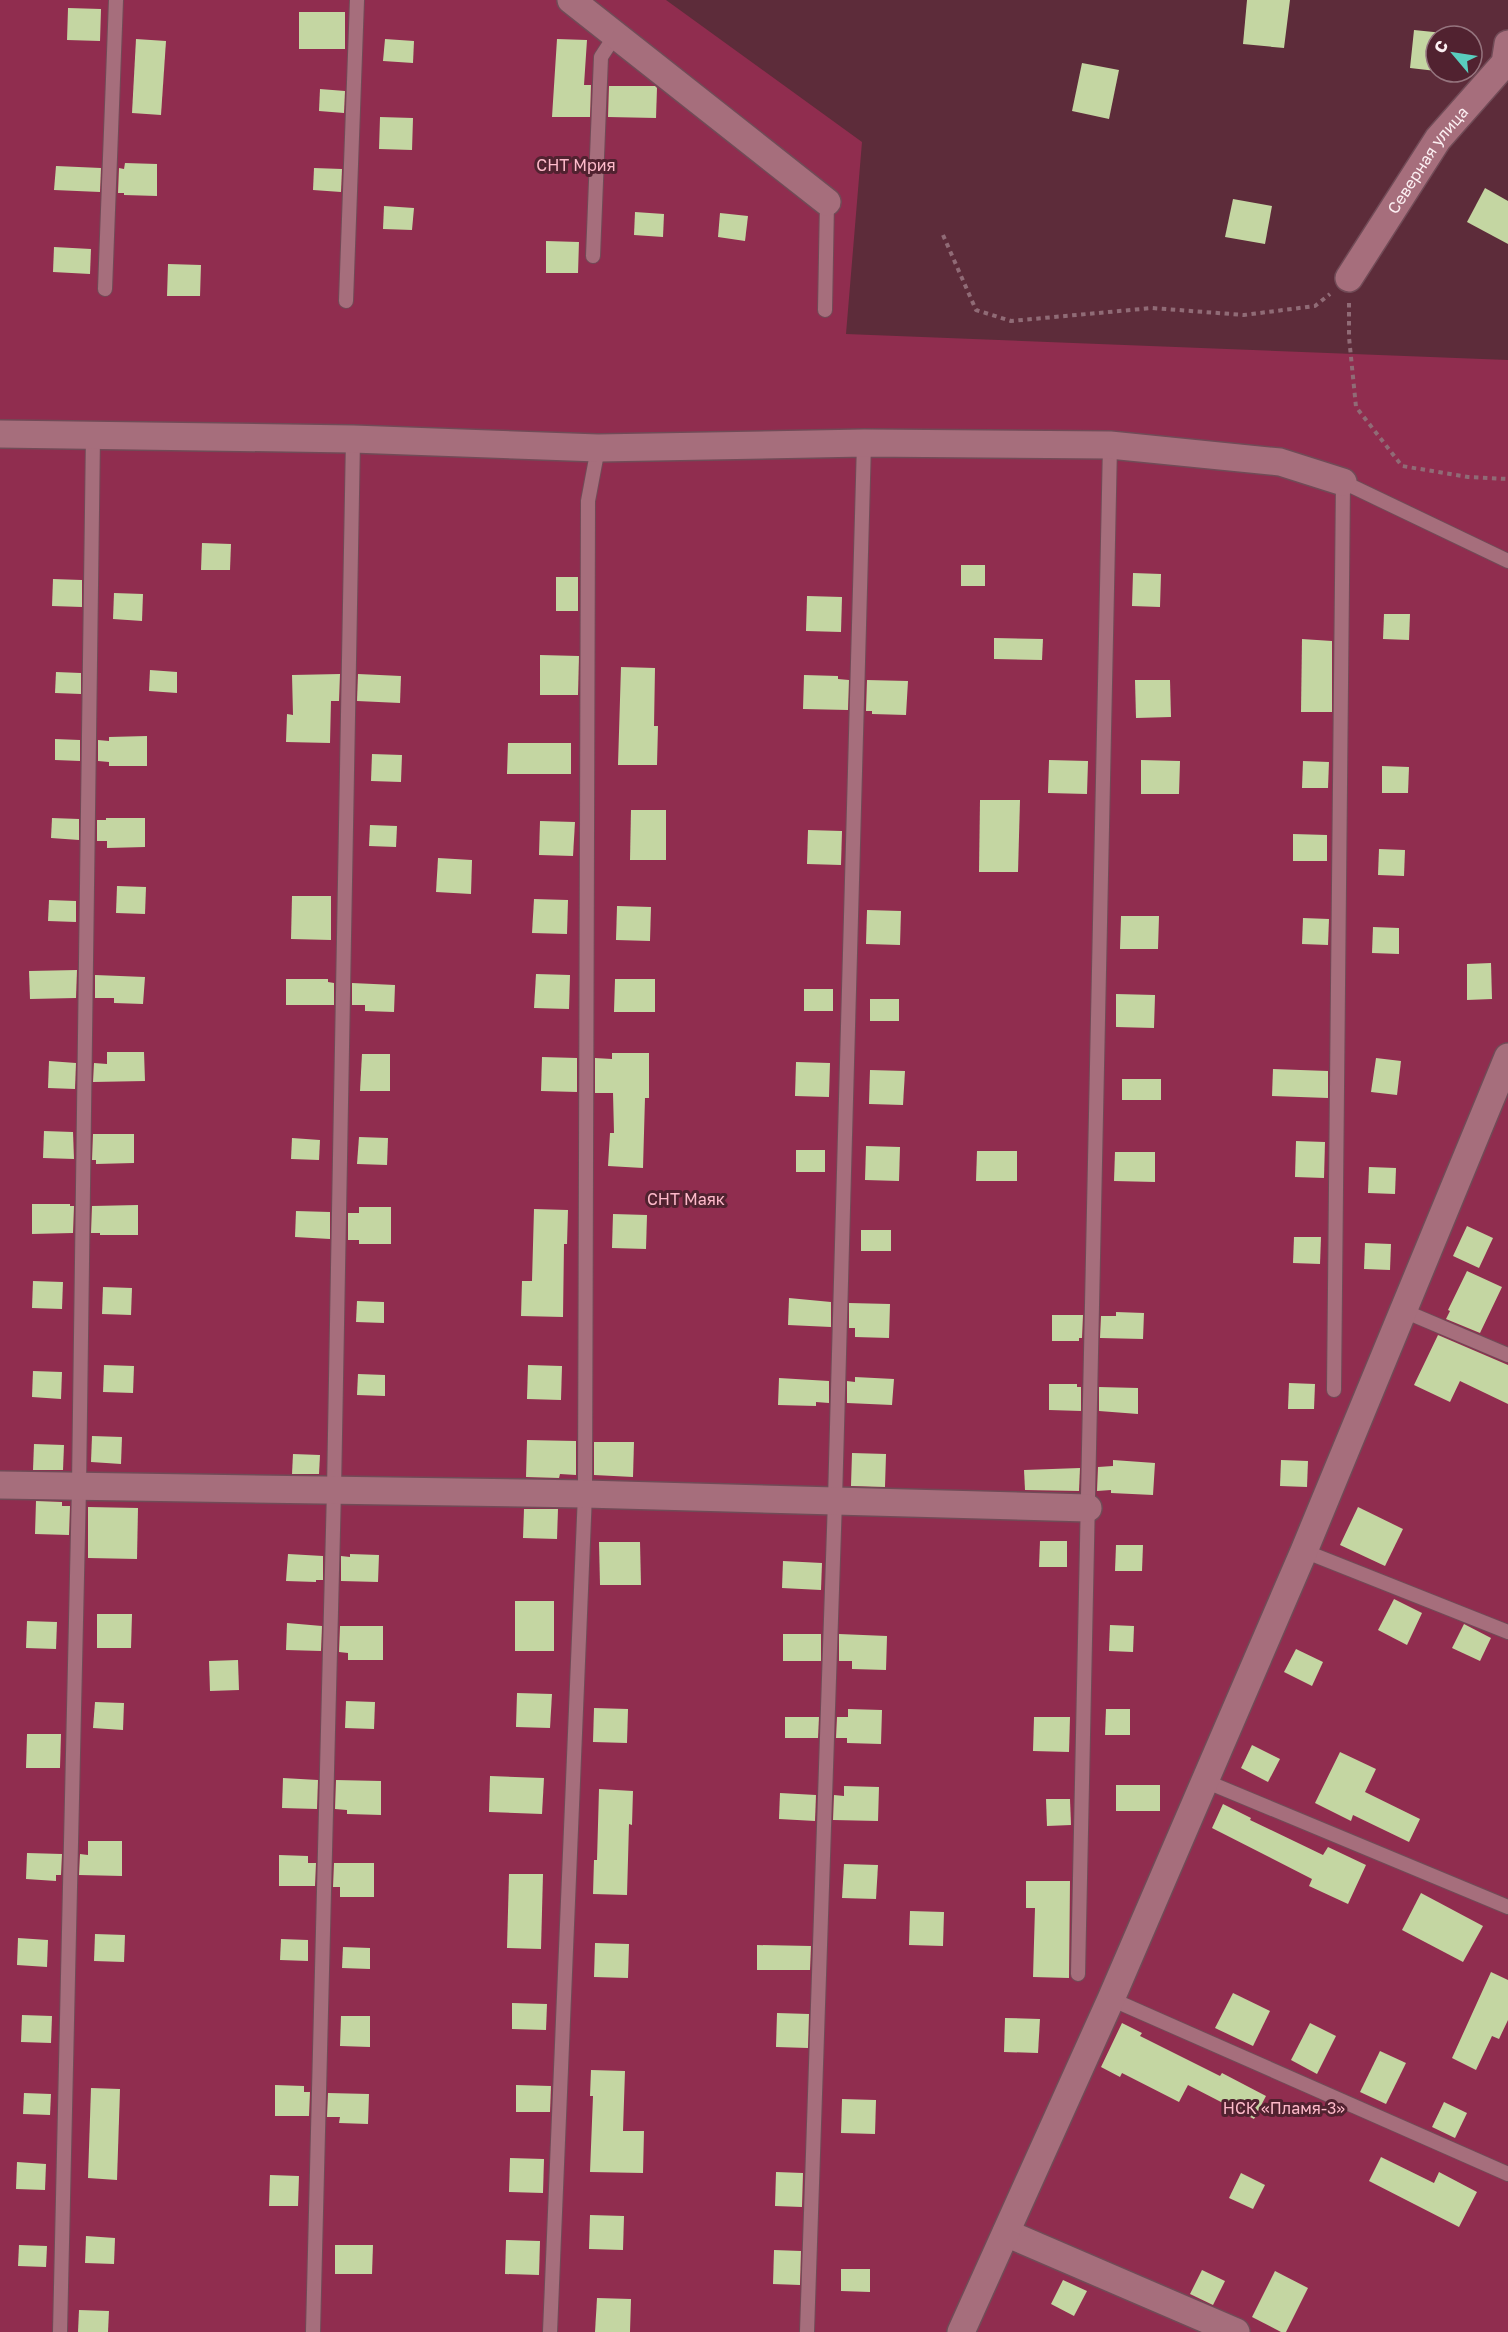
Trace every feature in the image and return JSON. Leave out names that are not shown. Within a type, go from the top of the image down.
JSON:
[{"type":"street","points":[[571,0],[827,202]]},
{"type":"street","name":"Северная улица","points":[[1349,278],[1438,139],[1506,63],[1508,44]]},
{"type":"street","points":[[0,434],[353,439],[598,448],[864,443],[1110,446],[1280,462],[1343,482]]},
{"type":"street","points":[[961,2332],[1205,1781],[1505,1070]]},
{"type":"street","points":[[0,1485],[585,1494],[1088,1508]]},
{"type":"street","points":[[1006,2233],[1236,2332]]},
{"type":"lane","points":[[105,290],[116,0]]},
{"type":"lane","points":[[346,301],[357,0]]},
{"type":"lane","points":[[592,256],[602,57],[616,34]]},
{"type":"lane","points":[[825,310],[827,202]]},
{"type":"lane","points":[[60,2332],[79,1487],[93,435]]},
{"type":"lane","points":[[313,2332],[334,1490],[353,439]]},
{"type":"lane","points":[[807,2332],[835,1500],[864,443]]},
{"type":"lane","points":[[1078,1974],[1110,446]]},
{"type":"lane","points":[[550,2332],[585,1494],[588,501],[598,448]]},
{"type":"lane","points":[[1334,1390],[1343,482],[1508,561]]},
{"type":"lane","points":[[1404,1311],[1508,1355]]},
{"type":"lane","points":[[1304,1551],[1508,1632]]},
{"type":"lane","points":[[1205,1781],[1508,1907]]},
{"type":"lane","points":[[1110,1999],[1508,2174]]},
{"type":"path","points":[[942,235],[976,310],[1011,321],[1152,308],[1254,314],[1315,306],[1349,278]]},
{"type":"path","points":[[1349,278],[1349,337],[1356,408],[1402,466],[1468,477],[1508,479]]},
{"type":"green space","name":"СНТ Маяк","points":[[0,0],[666,0],[862,142],[846,334],[1508,360],[1508,2332],[0,2332]]},
{"type":"building","points":[[1247,0],[1290,0],[1284,48],[1243,44]]},
{"type":"building","points":[[68,8],[101,9],[100,41],[67,40]]},
{"type":"building","points":[[299,12],[345,12],[345,49],[299,49]]},
{"type":"building","points":[[1414,30],[1424,31],[1424,70],[1410,68]]},
{"type":"building","points":[[136,39],[166,41],[161,115],[132,113]]},
{"type":"building","points":[[385,39],[414,41],[413,63],[383,61]]},
{"type":"building","points":[[557,39],[587,40],[584,85],[591,85],[590,117],[552,117]]},
{"type":"building","points":[[1082,63],[1119,70],[1109,119],[1072,111]]},
{"type":"building","points":[[609,86],[655,86],[657,88],[656,118],[608,117]]},
{"type":"building","points":[[320,89],[345,91],[344,113],[319,111]]},
{"type":"building","points":[[380,117],[413,118],[412,150],[379,149]]},
{"type":"building","points":[[125,163],[157,164],[157,196],[118,193],[119,168],[124,169]]},
{"type":"building","points":[[56,166],[101,168],[100,192],[54,190]]},
{"type":"building","points":[[314,168],[342,169],[341,192],[313,190]]},
{"type":"building","points":[[1485,188],[1508,201],[1508,244],[1467,222]]},
{"type":"building","points":[[1233,199],[1272,206],[1265,244],[1225,237]]},
{"type":"building","points":[[384,206],[414,208],[412,230],[383,229]]},
{"type":"building","points":[[635,212],[664,214],[663,237],[634,235]]},
{"type":"building","points":[[720,213],[748,216],[745,241],[718,237]]},
{"type":"building","points":[[546,241],[579,242],[578,273],[546,273]]},
{"type":"building","points":[[54,247],[91,249],[90,274],[53,272]]},
{"type":"building","points":[[168,264],[201,265],[200,296],[167,296]]},
{"type":"building","points":[[202,543],[231,544],[230,570],[201,570]]},
{"type":"building","points":[[961,565],[985,565],[985,586],[961,586]]},
{"type":"building","points":[[1133,573],[1161,574],[1160,607],[1132,606]]},
{"type":"building","points":[[556,577],[578,577],[578,611],[556,611]]},
{"type":"building","points":[[53,579],[82,580],[82,607],[52,606]]},
{"type":"building","points":[[114,593],[143,594],[142,621],[113,619]]},
{"type":"building","points":[[807,596],[842,597],[841,632],[806,631]]},
{"type":"building","points":[[1384,614],[1410,614],[1409,640],[1383,639]]},
{"type":"building","points":[[994,638],[1043,639],[1042,660],[994,659]]},
{"type":"building","points":[[1302,639],[1332,641],[1332,712],[1301,712]]},
{"type":"building","points":[[540,655],[579,656],[578,695],[540,695]]},
{"type":"building","points":[[621,667],[655,668],[654,726],[658,726],[657,765],[618,765]]},
{"type":"building","points":[[150,670],[177,672],[177,693],[149,691]]},
{"type":"building","points":[[56,672],[81,673],[81,694],[55,693]]},
{"type":"building","points":[[340,674],[339,701],[331,701],[330,743],[286,742],[287,714],[293,715],[292,675]]},
{"type":"building","points":[[358,674],[401,676],[400,703],[357,701]]},
{"type":"building","points":[[804,675],[838,676],[838,679],[849,680],[848,710],[803,709]]},
{"type":"building","points":[[867,680],[908,681],[906,715],[872,714],[872,711],[866,711]]},
{"type":"building","points":[[1135,680],[1170,680],[1171,717],[1136,718]]},
{"type":"building","points":[[147,736],[147,766],[109,766],[109,762],[98,761],[98,740],[109,741],[109,737]]},
{"type":"building","points":[[55,739],[80,740],[80,761],[55,760]]},
{"type":"building","points":[[508,743],[571,743],[571,774],[507,774]]},
{"type":"building","points":[[372,754],[402,755],[401,782],[371,781]]},
{"type":"building","points":[[1049,760],[1088,761],[1087,794],[1048,793]]},
{"type":"building","points":[[1141,760],[1180,761],[1179,794],[1141,794]]},
{"type":"building","points":[[1303,761],[1329,762],[1328,788],[1302,788]]},
{"type":"building","points":[[1382,766],[1409,767],[1408,793],[1382,793]]},
{"type":"building","points":[[980,800],[1020,800],[1018,872],[979,872]]},
{"type":"building","points":[[631,810],[666,810],[666,860],[630,860]]},
{"type":"building","points":[[52,818],[79,819],[79,840],[51,838]]},
{"type":"building","points":[[106,818],[145,818],[145,847],[107,848],[107,841],[97,841],[97,820],[106,820]]},
{"type":"building","points":[[540,821],[575,822],[573,856],[539,855]]},
{"type":"building","points":[[370,825],[397,826],[396,847],[369,846]]},
{"type":"building","points":[[808,830],[842,831],[841,865],[807,864]]},
{"type":"building","points":[[1293,834],[1327,835],[1327,861],[1293,861]]},
{"type":"building","points":[[1379,849],[1405,850],[1404,876],[1378,875]]},
{"type":"building","points":[[438,858],[472,860],[471,894],[436,892]]},
{"type":"building","points":[[117,886],[146,887],[145,914],[116,913]]},
{"type":"building","points":[[292,896],[331,896],[331,940],[291,939]]},
{"type":"building","points":[[534,899],[568,900],[567,934],[532,933]]},
{"type":"building","points":[[49,900],[76,901],[76,922],[48,921]]},
{"type":"building","points":[[617,906],[651,907],[650,941],[616,940]]},
{"type":"building","points":[[867,910],[901,911],[900,945],[866,944]]},
{"type":"building","points":[[1121,916],[1159,916],[1158,949],[1120,949]]},
{"type":"building","points":[[1303,918],[1329,919],[1328,945],[1302,944]]},
{"type":"building","points":[[1373,927],[1399,928],[1399,954],[1372,953]]},
{"type":"building","points":[[1491,963],[1492,999],[1467,1000],[1467,964]]},
{"type":"building","points":[[77,970],[76,998],[30,999],[29,971]]},
{"type":"building","points":[[536,974],[570,975],[569,1009],[534,1008]]},
{"type":"building","points":[[95,975],[145,977],[143,1004],[114,1003],[114,998],[95,998]]},
{"type":"building","points":[[286,979],[328,979],[328,982],[334,983],[334,1005],[286,1005]]},
{"type":"building","points":[[615,979],[655,979],[655,1012],[614,1012]]},
{"type":"building","points":[[352,983],[395,985],[394,1012],[365,1011],[365,1005],[352,1005]]},
{"type":"building","points":[[804,989],[833,989],[833,1011],[804,1011]]},
{"type":"building","points":[[1116,994],[1155,995],[1154,1028],[1116,1027]]},
{"type":"building","points":[[870,999],[899,999],[899,1021],[870,1021]]},
{"type":"building","points":[[107,1052],[144,1052],[145,1081],[93,1082],[94,1063],[107,1064]]},
{"type":"building","points":[[612,1053],[649,1053],[649,1098],[645,1098],[643,1168],[608,1166],[610,1133],[614,1133],[613,1093],[595,1093],[595,1058],[612,1059]]},
{"type":"building","points":[[362,1054],[390,1054],[390,1091],[360,1091]]},
{"type":"building","points":[[542,1057],[577,1058],[577,1092],[541,1091]]},
{"type":"building","points":[[1376,1058],[1401,1061],[1397,1095],[1371,1092]]},
{"type":"building","points":[[49,1061],[76,1063],[75,1089],[48,1088]]},
{"type":"building","points":[[796,1062],[830,1063],[829,1097],[795,1096]]},
{"type":"building","points":[[1273,1069],[1328,1071],[1328,1098],[1272,1096]]},
{"type":"building","points":[[870,1070],[905,1071],[903,1105],[869,1104]]},
{"type":"building","points":[[1122,1079],[1161,1079],[1161,1100],[1122,1100]]},
{"type":"building","points":[[44,1131],[73,1132],[74,1159],[43,1158]]},
{"type":"building","points":[[93,1134],[134,1134],[134,1163],[96,1164],[96,1160],[92,1160]]},
{"type":"building","points":[[359,1137],[388,1138],[387,1165],[357,1164]]},
{"type":"building","points":[[292,1138],[320,1140],[319,1160],[291,1159]]},
{"type":"building","points":[[1296,1141],[1325,1142],[1324,1178],[1295,1177]]},
{"type":"building","points":[[866,1146],[900,1147],[899,1181],[865,1180]]},
{"type":"building","points":[[796,1150],[825,1150],[825,1172],[796,1172]]},
{"type":"building","points":[[977,1151],[1017,1151],[1017,1181],[976,1181]]},
{"type":"building","points":[[1115,1152],[1155,1152],[1155,1182],[1114,1181]]},
{"type":"building","points":[[1369,1167],[1396,1168],[1395,1194],[1368,1193]]},
{"type":"building","points":[[32,1204],[70,1204],[74,1206],[73,1233],[32,1234]]},
{"type":"building","points":[[138,1205],[138,1235],[91,1233],[92,1206]]},
{"type":"building","points":[[359,1207],[391,1207],[391,1244],[359,1244],[359,1240],[348,1240],[348,1213],[359,1213]]},
{"type":"building","points":[[534,1209],[568,1210],[567,1244],[564,1244],[563,1317],[521,1316],[522,1281],[532,1281]]},
{"type":"building","points":[[296,1211],[330,1212],[330,1239],[295,1237]]},
{"type":"building","points":[[613,1214],[647,1215],[646,1249],[612,1248]]},
{"type":"building","points":[[1467,1226],[1493,1238],[1479,1268],[1453,1256]]},
{"type":"building","points":[[861,1230],[891,1230],[891,1251],[861,1251]]},
{"type":"building","points":[[1294,1237],[1321,1237],[1320,1264],[1293,1263]]},
{"type":"building","points":[[1365,1243],[1391,1244],[1390,1270],[1364,1269]]},
{"type":"building","points":[[1467,1271],[1502,1287],[1480,1333],[1446,1319]]},
{"type":"building","points":[[33,1281],[63,1282],[62,1309],[32,1308]]},
{"type":"building","points":[[103,1287],[132,1288],[131,1315],[102,1314]]},
{"type":"building","points":[[789,1298],[831,1302],[831,1327],[788,1325]]},
{"type":"building","points":[[357,1301],[384,1302],[384,1323],[356,1322]]},
{"type":"building","points":[[849,1303],[890,1304],[889,1338],[855,1337],[855,1328],[849,1328]]},
{"type":"building","points":[[1116,1312],[1144,1313],[1143,1339],[1100,1338],[1101,1316],[1116,1316]]},
{"type":"building","points":[[1052,1315],[1083,1315],[1082,1338],[1079,1338],[1079,1341],[1052,1341]]},
{"type":"building","points":[[1438,1335],[1508,1365],[1508,1404],[1460,1381],[1450,1402],[1414,1385]]},
{"type":"building","points":[[104,1365],[134,1366],[133,1393],[103,1392]]},
{"type":"building","points":[[528,1365],[562,1366],[561,1400],[527,1399]]},
{"type":"building","points":[[33,1371],[62,1372],[61,1399],[32,1397]]},
{"type":"building","points":[[358,1374],[385,1375],[385,1396],[357,1395]]},
{"type":"building","points":[[855,1377],[894,1379],[892,1405],[847,1403],[847,1381],[855,1382]]},
{"type":"building","points":[[779,1378],[829,1381],[829,1403],[816,1402],[816,1406],[778,1405]]},
{"type":"building","points":[[1289,1383],[1315,1384],[1314,1409],[1288,1409]]},
{"type":"building","points":[[1049,1384],[1077,1384],[1077,1387],[1081,1387],[1081,1411],[1049,1410]]},
{"type":"building","points":[[1099,1387],[1138,1388],[1138,1414],[1099,1411]]},
{"type":"building","points":[[92,1436],[122,1437],[121,1464],[91,1462]]},
{"type":"building","points":[[527,1440],[576,1441],[576,1475],[560,1474],[559,1478],[526,1477]]},
{"type":"building","points":[[594,1442],[634,1442],[633,1477],[594,1475]]},
{"type":"building","points":[[34,1444],[64,1445],[63,1470],[33,1470]]},
{"type":"building","points":[[852,1453],[886,1454],[885,1487],[851,1486]]},
{"type":"building","points":[[293,1454],[320,1455],[319,1474],[292,1474]]},
{"type":"building","points":[[1113,1460],[1155,1463],[1153,1495],[1111,1493],[1111,1490],[1097,1491],[1098,1467],[1113,1466]]},
{"type":"building","points":[[1281,1460],[1308,1461],[1307,1487],[1280,1486]]},
{"type":"building","points":[[1080,1468],[1079,1491],[1025,1490],[1024,1470]]},
{"type":"building","points":[[36,1501],[62,1502],[62,1506],[70,1506],[69,1535],[35,1534]]},
{"type":"building","points":[[88,1507],[138,1508],[137,1559],[88,1558]]},
{"type":"building","points":[[1358,1507],[1403,1529],[1385,1566],[1340,1545]]},
{"type":"building","points":[[524,1509],[558,1509],[557,1539],[523,1538]]},
{"type":"building","points":[[1040,1541],[1067,1541],[1067,1567],[1039,1567]]},
{"type":"building","points":[[599,1542],[640,1542],[641,1585],[600,1585]]},
{"type":"building","points":[[1116,1545],[1143,1545],[1142,1571],[1115,1571]]},
{"type":"building","points":[[288,1554],[323,1556],[323,1580],[316,1580],[316,1582],[286,1581]]},
{"type":"building","points":[[350,1554],[379,1555],[378,1582],[341,1581],[341,1556],[350,1557]]},
{"type":"building","points":[[783,1561],[822,1563],[821,1590],[782,1588]]},
{"type":"building","points":[[1394,1599],[1422,1613],[1407,1645],[1378,1630]]},
{"type":"building","points":[[515,1601],[554,1601],[554,1651],[515,1651]]},
{"type":"building","points":[[97,1614],[132,1614],[131,1648],[97,1648]]},
{"type":"building","points":[[27,1621],[57,1622],[56,1649],[26,1648]]},
{"type":"building","points":[[287,1623],[322,1626],[321,1651],[286,1650]]},
{"type":"building","points":[[1464,1624],[1491,1638],[1480,1661],[1452,1648]]},
{"type":"building","points":[[1110,1625],[1134,1626],[1133,1652],[1109,1651]]},
{"type":"building","points":[[340,1626],[383,1626],[383,1660],[348,1660],[348,1653],[339,1652]]},
{"type":"building","points":[[783,1634],[821,1634],[821,1661],[783,1661]]},
{"type":"building","points":[[839,1634],[887,1636],[886,1670],[852,1669],[852,1661],[839,1661]]},
{"type":"building","points":[[1296,1649],[1323,1662],[1312,1686],[1284,1672]]},
{"type":"building","points":[[238,1660],[239,1690],[210,1691],[209,1661]]},
{"type":"building","points":[[517,1693],[552,1694],[550,1728],[516,1727]]},
{"type":"building","points":[[346,1701],[375,1702],[374,1729],[345,1728]]},
{"type":"building","points":[[95,1702],[124,1703],[123,1730],[93,1728]]},
{"type":"building","points":[[594,1708],[628,1709],[627,1743],[593,1742]]},
{"type":"building","points":[[848,1709],[882,1710],[881,1744],[847,1743],[847,1738],[836,1738],[837,1717],[848,1717]]},
{"type":"building","points":[[1106,1709],[1130,1709],[1130,1735],[1105,1735]]},
{"type":"building","points":[[785,1717],[819,1717],[818,1738],[785,1738]]},
{"type":"building","points":[[1034,1717],[1070,1717],[1069,1752],[1033,1751]]},
{"type":"building","points":[[27,1734],[61,1734],[60,1768],[26,1768]]},
{"type":"building","points":[[1252,1745],[1280,1759],[1268,1782],[1241,1768]]},
{"type":"building","points":[[1340,1752],[1376,1769],[1365,1792],[1420,1819],[1409,1842],[1353,1815],[1351,1821],[1315,1803]]},
{"type":"building","points":[[490,1776],[544,1778],[542,1814],[489,1812]]},
{"type":"building","points":[[283,1778],[318,1780],[317,1809],[282,1808]]},
{"type":"building","points":[[336,1780],[381,1781],[381,1815],[347,1814],[347,1810],[335,1809]]},
{"type":"building","points":[[1116,1785],[1160,1785],[1160,1811],[1116,1811]]},
{"type":"building","points":[[844,1786],[879,1787],[878,1821],[833,1820],[834,1795],[844,1796]]},
{"type":"building","points":[[599,1789],[633,1791],[632,1825],[629,1824],[627,1895],[593,1894],[594,1860],[597,1860]]},
{"type":"building","points":[[780,1793],[816,1795],[815,1821],[779,1819]]},
{"type":"building","points":[[1046,1799],[1070,1799],[1071,1825],[1047,1826]]},
{"type":"building","points":[[1223,1804],[1251,1818],[1250,1820],[1323,1855],[1328,1847],[1366,1865],[1348,1904],[1309,1886],[1312,1879],[1212,1828]]},
{"type":"building","points":[[88,1841],[122,1841],[122,1876],[79,1875],[80,1854],[88,1855]]},
{"type":"building","points":[[27,1853],[62,1854],[61,1875],[56,1875],[56,1881],[26,1879]]},
{"type":"building","points":[[279,1855],[308,1856],[308,1863],[316,1863],[315,1886],[279,1886]]},
{"type":"building","points":[[334,1863],[374,1863],[374,1897],[340,1897],[340,1887],[333,1887]]},
{"type":"building","points":[[844,1864],[878,1865],[876,1899],[842,1898]]},
{"type":"building","points":[[509,1874],[543,1874],[541,1949],[507,1948]]},
{"type":"building","points":[[1026,1881],[1070,1881],[1069,1978],[1033,1977],[1035,1908],[1026,1908]]},
{"type":"building","points":[[1421,1893],[1483,1926],[1463,1962],[1402,1930]]},
{"type":"building","points":[[910,1911],[944,1912],[943,1946],[909,1945]]},
{"type":"building","points":[[95,1934],[125,1935],[124,1962],[94,1961]]},
{"type":"building","points":[[18,1938],[48,1940],[47,1967],[17,1965]]},
{"type":"building","points":[[281,1939],[308,1940],[308,1961],[280,1960]]},
{"type":"building","points":[[595,1943],[629,1944],[628,1978],[594,1977]]},
{"type":"building","points":[[757,1945],[811,1946],[810,1970],[757,1970]]},
{"type":"building","points":[[343,1947],[370,1948],[370,1969],[342,1968]]},
{"type":"building","points":[[1491,1972],[1508,1980],[1508,2020],[1499,2039],[1492,2036],[1476,2070],[1452,2058]]},
{"type":"building","points":[[1233,1993],[1270,2011],[1253,2046],[1215,2028]]},
{"type":"building","points":[[512,2003],[547,2004],[546,2030],[512,2029]]},
{"type":"building","points":[[777,2013],[809,2014],[808,2048],[776,2047]]},
{"type":"building","points":[[22,2015],[52,2016],[51,2043],[21,2042]]},
{"type":"building","points":[[341,2016],[370,2016],[370,2047],[340,2046]]},
{"type":"building","points":[[1005,2018],[1040,2019],[1038,2053],[1004,2052]]},
{"type":"building","points":[[1122,2023],[1142,2033],[1140,2036],[1220,2076],[1222,2073],[1266,2096],[1254,2119],[1188,2085],[1179,2102],[1122,2073],[1120,2077],[1101,2067]]},
{"type":"building","points":[[1310,2023],[1336,2036],[1317,2074],[1291,2060]]},
{"type":"building","points":[[1380,2051],[1406,2063],[1386,2104],[1360,2092]]},
{"type":"building","points":[[591,2070],[625,2071],[623,2131],[644,2131],[643,2173],[590,2172],[593,2096],[590,2096]]},
{"type":"building","points":[[275,2085],[304,2086],[304,2092],[310,2092],[309,2116],[275,2116]]},
{"type":"building","points":[[516,2085],[551,2086],[550,2112],[516,2112]]},
{"type":"building","points":[[91,2088],[120,2089],[117,2180],[88,2178]]},
{"type":"building","points":[[24,2093],[51,2094],[50,2115],[23,2114]]},
{"type":"building","points":[[328,2093],[369,2094],[368,2124],[339,2123],[340,2117],[327,2117]]},
{"type":"building","points":[[842,2099],[876,2100],[875,2134],[841,2133]]},
{"type":"building","points":[[1444,2102],[1467,2113],[1455,2138],[1432,2127]]},
{"type":"building","points":[[1381,2157],[1434,2183],[1439,2172],[1477,2192],[1459,2227],[1369,2181]]},
{"type":"building","points":[[510,2158],[544,2159],[543,2193],[509,2192]]},
{"type":"building","points":[[17,2162],[46,2164],[45,2190],[16,2189]]},
{"type":"building","points":[[776,2172],[803,2173],[802,2207],[775,2206]]},
{"type":"building","points":[[1241,2173],[1265,2185],[1253,2209],[1229,2198]]},
{"type":"building","points":[[270,2175],[299,2176],[298,2206],[269,2206]]},
{"type":"building","points":[[590,2215],[624,2216],[623,2250],[589,2249]]},
{"type":"building","points":[[86,2236],[115,2238],[114,2264],[85,2263]]},
{"type":"building","points":[[506,2240],[540,2241],[539,2275],[505,2274]]},
{"type":"building","points":[[19,2245],[47,2246],[46,2267],[18,2266]]},
{"type":"building","points":[[335,2245],[373,2245],[372,2274],[335,2274]]},
{"type":"building","points":[[774,2250],[801,2251],[800,2285],[773,2284]]},
{"type":"building","points":[[841,2269],[870,2269],[870,2292],[841,2291]]},
{"type":"building","points":[[1202,2270],[1225,2281],[1213,2305],[1190,2294]]},
{"type":"building","points":[[1275,2271],[1308,2288],[1286,2332],[1281,2332],[1252,2317]]},
{"type":"building","points":[[1063,2280],[1087,2291],[1074,2316],[1051,2304]]},
{"type":"building","points":[[597,2298],[631,2299],[630,2332],[595,2332]]},
{"type":"building","points":[[79,2310],[109,2311],[108,2332],[78,2332]]},
{"type":"park label","name":"СНТ Мрия","points":[[576,165]]},
{"type":"park label","name":"НСК «Пламя-3»","points":[[1284,2108]]}]
